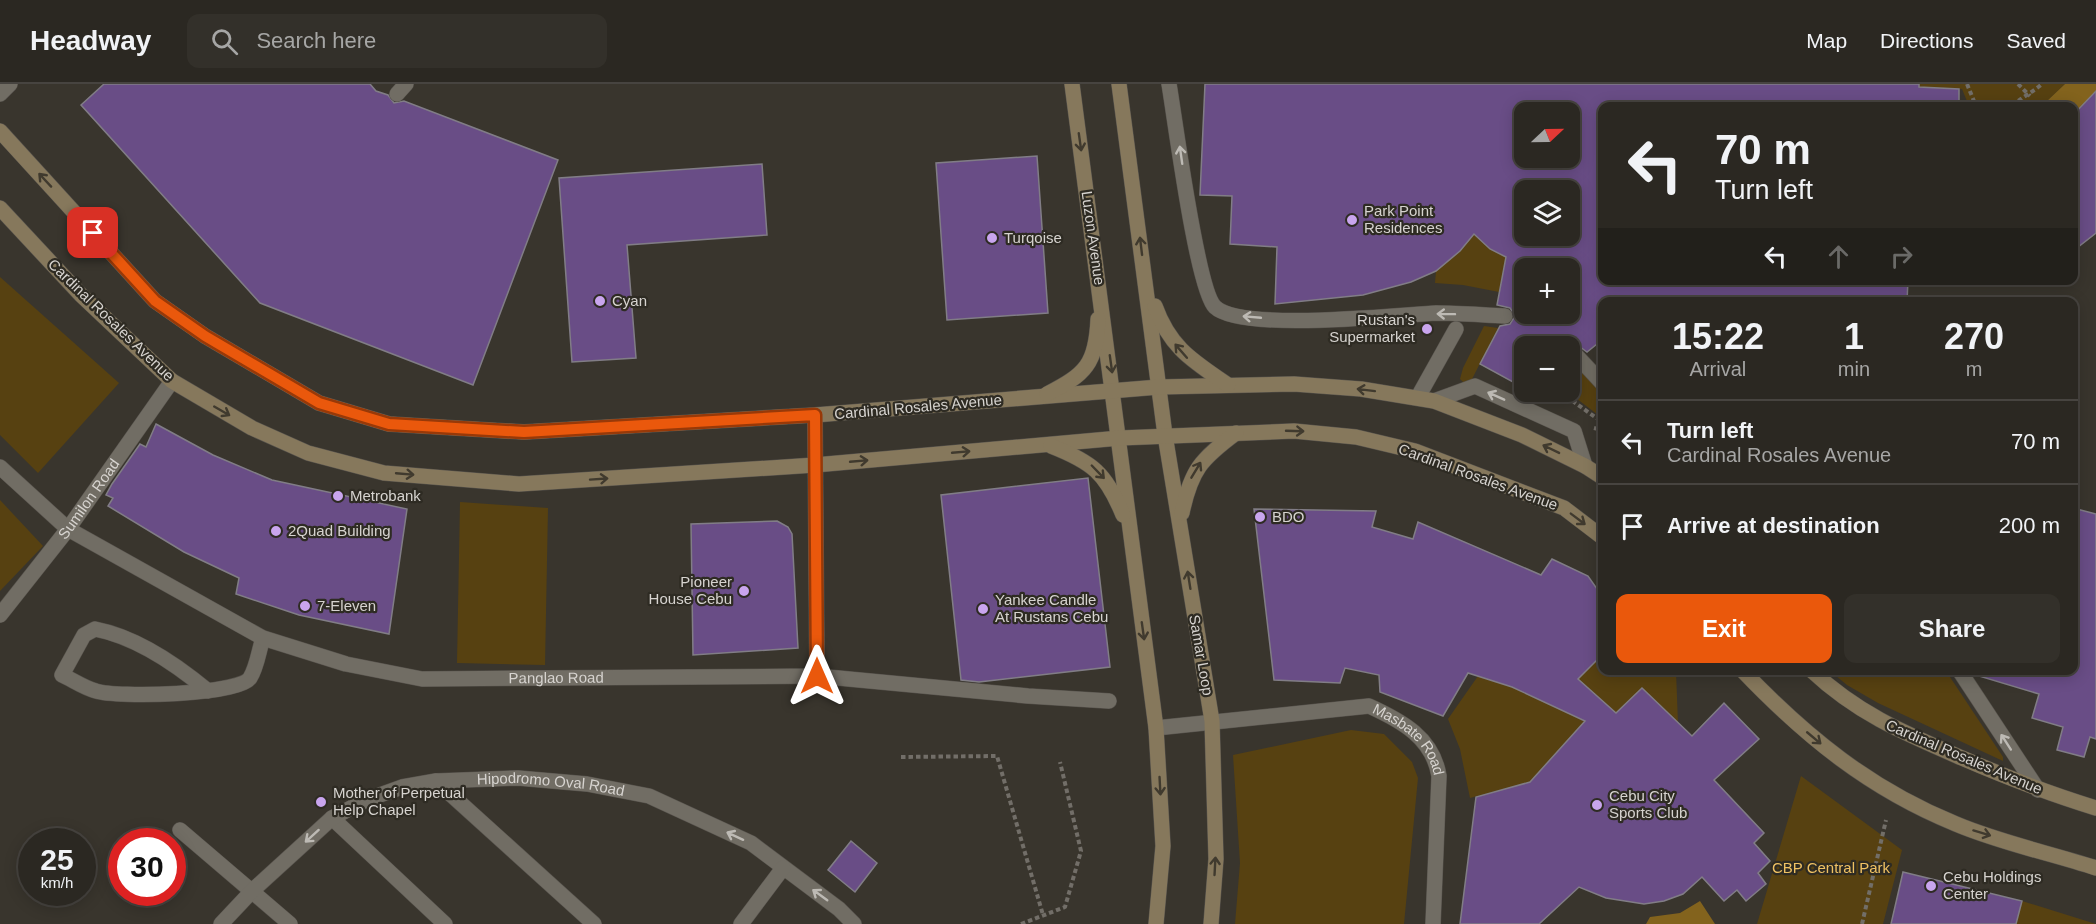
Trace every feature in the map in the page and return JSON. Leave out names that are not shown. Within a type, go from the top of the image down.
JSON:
[{"type":"main road","name":"Luzon Avenue","points":[[1072,84],[1114,391]]},
{"type":"main road","points":[[1119,84],[1159,387]]},
{"type":"main road","name":"Cardinal Rosales Avenue","points":[[0,131],[155,301],[205,336],[319,403],[389,424],[524,432],[815,415],[1159,387],[1293,384],[1418,397],[1434,401],[1522,435],[1598,474]]},
{"type":"main road","name":"Cardinal Rosales Avenue","points":[[0,208],[81,295],[172,381],[252,428],[289,445],[308,453],[384,473],[519,484],[815,465],[1119,438],[1294,431],[1356,437],[1415,451],[1564,508],[1598,534]]},
{"type":"main road","points":[[1146,281],[1161,324],[1180,351],[1228,385]]},
{"type":"main road","points":[[1042,397],[1076,379],[1091,363],[1097,338],[1100,286]]},
{"type":"main road","name":"Samar Loop","points":[[1159,387],[1212,721],[1215,859],[1211,924]]},
{"type":"main road","points":[[1114,391],[1156,728],[1163,846],[1156,924]]},
{"type":"main road","points":[[1179,524],[1188,483],[1200,463],[1236,433]]},
{"type":"main road","points":[[1047,445],[1081,458],[1094,467],[1112,488],[1130,531]]},
{"type":"main road","points":[[1747,675],[1808,734],[1850,768],[1890,793],[1957,825],[2096,868]]},
{"type":"main road","name":"Cardinal Rosales Avenue","points":[[1816,675],[1834,692],[1885,725],[2038,790],[2096,808]]},
{"type":"street","points":[[0,94],[10,84]]},
{"type":"street","points":[[1169,84],[1191,221],[1207,292],[1215,307],[1233,315],[1287,320],[1438,313],[1505,316]]},
{"type":"street","points":[[1418,397],[1456,329]]},
{"type":"street","points":[[1580,359],[1598,376]]},
{"type":"street","name":"Sumilon Road","points":[[0,615],[68,529],[172,381]]},
{"type":"street","points":[[1434,401],[1475,386],[1574,431],[1585,466]]},
{"type":"street","points":[[815,415],[817,676]]},
{"type":"street","name":"Panglao Road","points":[[0,466],[68,529],[263,638],[346,663],[422,680],[817,676],[1028,696],[1109,700]]},
{"type":"street","points":[[208,691],[166,660],[107,632],[95,629],[84,636],[62,675],[96,692],[128,696],[208,691],[242,684],[250,679],[263,638]]},
{"type":"street","points":[[1962,675],[2038,790]]},
{"type":"street","name":"Masbate Road","points":[[1156,728],[1369,706],[1400,720],[1421,738],[1437,761],[1439,776],[1433,924]]},
{"type":"street","name":"Hipodromo Oval Road","points":[[221,924],[253,890],[332,818],[384,794],[436,781],[518,778],[587,784],[649,796],[751,843],[839,909],[854,924]]},
{"type":"street","points":[[436,781],[594,924]]},
{"type":"street","points":[[332,818],[444,924]]},
{"type":"street","points":[[186,835],[290,924]]},
{"type":"street","points":[[741,924],[783,868]]},
{"type":"path","points":[[1967,84],[1974,102]]},
{"type":"path","points":[[2018,84],[2030,96]]},
{"type":"path","points":[[2015,102],[2030,96],[2042,84]]},
{"type":"path","points":[[1574,402],[1598,419]]},
{"type":"path","points":[[901,757],[997,756],[1043,915]]},
{"type":"path","points":[[1021,924],[1065,907],[1081,851],[1060,762]]},
{"type":"path","points":[[1862,924],[1886,820]]},
{"type":"green space","points":[[1919,84],[2065,84],[2048,102],[1967,102],[1962,89],[1919,87]]},
{"type":"green space","points":[[1474,234],[1490,249],[1506,257],[1499,292],[1463,285],[1435,283],[1436,271],[1460,251]]},
{"type":"green space","points":[[0,277],[119,383],[38,473],[0,435]]},
{"type":"green space","points":[[1484,326],[1498,328],[1471,381],[1464,383],[1460,379],[1463,368]]},
{"type":"green space","points":[[1580,369],[1598,390],[1598,415],[1580,401]]},
{"type":"green space","points":[[0,500],[43,546],[0,591]]},
{"type":"green space","points":[[460,502],[548,508],[545,665],[457,663]]},
{"type":"green space","points":[[1598,659],[1598,675],[1676,675],[1678,723],[1642,688],[1616,713],[1603,702],[1530,782],[1470,798],[1460,749],[1448,719],[1478,676],[1512,687],[1551,705]]},
{"type":"green space","points":[[1835,675],[1949,675],[2003,757],[2003,761],[1878,703]]},
{"type":"green space","points":[[1351,730],[1384,734],[1412,762],[1418,778],[1404,924],[1235,924],[1240,863],[1233,755]]},
{"type":"green space","name":"CBP Central Park","points":[[1801,776],[1902,850],[1883,924],[1757,924]]},
{"type":"green space","points":[[2022,901],[2096,924],[2016,924]]},
{"type":"shaded area","points":[[2065,84],[2096,84],[2096,91],[2078,110],[2078,102],[2047,101]]},
{"type":"shaded area","points":[[1700,901],[1715,924],[1646,924],[1650,917],[1680,913]]},
{"type":"building","points":[[104,84],[370,84],[376,91],[388,95],[394,103],[404,101],[558,160],[473,385],[260,303],[81,105]]},
{"type":"building","points":[[1205,84],[1919,84],[1919,87],[1959,89],[1959,102],[1598,102],[1598,285],[1908,285],[1907,297],[1598,297],[1598,343],[1587,352],[1580,347],[1580,336],[1514,336],[1514,383],[1480,364],[1500,326],[1510,324],[1514,318],[1514,324],[1580,324],[1580,258],[1514,258],[1514,314],[1510,308],[1497,305],[1506,257],[1490,249],[1474,234],[1460,251],[1436,271],[1411,282],[1363,295],[1275,304],[1277,247],[1230,244],[1232,196],[1200,195]]},
{"type":"building","points":[[2096,91],[2096,233],[2078,247],[2078,110]]},
{"type":"building","name":"Turqoise","points":[[1037,156],[1048,313],[947,320],[936,163]]},
{"type":"building","name":"Cyan","points":[[762,164],[767,235],[627,245],[636,358],[572,362],[559,178]]},
{"type":"building","name":"2Quad Building","points":[[156,424],[213,455],[272,480],[407,509],[389,634],[299,615],[236,594],[239,578],[184,552],[108,506],[113,498],[106,495],[112,484],[140,444],[146,447]]},
{"type":"building","points":[[1088,478],[1110,667],[979,682],[961,680],[941,495]]},
{"type":"building","points":[[1254,509],[1376,511],[1372,527],[1413,539],[1418,522],[1541,575],[1552,559],[1588,576],[1598,590],[1598,659],[1578,679],[1616,713],[1642,688],[1692,736],[1724,703],[1759,739],[1714,780],[1764,833],[1754,843],[1770,861],[1758,873],[1766,884],[1746,901],[1737,890],[1724,901],[1702,877],[1683,894],[1664,901],[1644,904],[1606,898],[1579,887],[1539,924],[1460,924],[1476,797],[1530,782],[1585,721],[1512,687],[1468,673],[1443,716],[1380,692],[1379,675],[1345,668],[1340,683],[1274,680]]},
{"type":"building","points":[[2078,509],[2096,514],[2096,739],[2090,737],[2084,757],[2057,750],[2063,727],[2032,718],[2039,694],[1979,676],[2078,675]]},
{"type":"building","name":"Pioneer House Cebu","points":[[777,521],[788,527],[792,534],[798,648],[693,655],[691,524]]},
{"type":"building","points":[[851,841],[877,863],[855,892],[828,870]]},
{"type":"building","name":"Cebu Holdings Center","points":[[1903,872],[2022,901],[2016,924],[1891,924]]},
{"type":"place","name":"Park Point Residences","points":[[1352,220]]},
{"type":"place","name":"Turqoise","points":[[992,238]]},
{"type":"place","name":"Cyan","points":[[600,301]]},
{"type":"place","name":"Rustan's Supermarket","points":[[1427,329]]},
{"type":"place","name":"Metrobank","points":[[338,496]]},
{"type":"place","name":"BDO","points":[[1260,517]]},
{"type":"place","name":"2Quad Building","points":[[276,531]]},
{"type":"place","name":"Pioneer House Cebu","points":[[744,591]]},
{"type":"place","name":"7-Eleven","points":[[305,606]]},
{"type":"place","name":"Yankee Candle At Rustans Cebu","points":[[983,609]]},
{"type":"place","name":"Mother of Perpetual Help Chapel","points":[[321,802]]},
{"type":"place","name":"Cebu City Sports Club","points":[[1597,805]]},
{"type":"place","name":"Cebu Holdings Center","points":[[1931,886]]},
{"type":"route","points":[[93,233],[155,301],[205,336],[319,403],[389,424],[524,432],[815,415],[817,676]]}]
